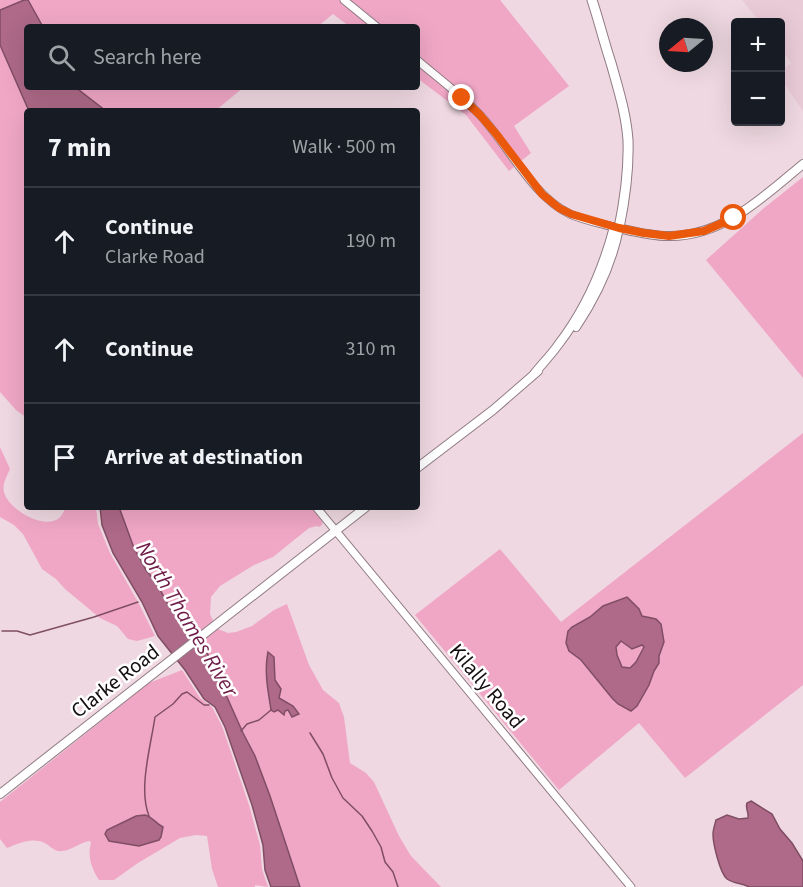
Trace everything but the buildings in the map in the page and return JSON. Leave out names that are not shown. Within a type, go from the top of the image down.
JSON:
[{"type":"highway","points":[[592,0],[611,64],[620,122],[622,154],[617,227]]},
{"type":"main road","points":[[420,466],[493,410],[534,374],[558,345],[593,287],[617,227],[669,236],[704,231],[744,212],[803,164]]},
{"type":"main road","name":"Clarke Road","points":[[0,794],[362,510]]},
{"type":"street","points":[[344,0],[373,24]]},
{"type":"street","points":[[420,63],[480,115],[549,201],[571,214],[617,227]]},
{"type":"street","name":"Kilally Road","points":[[319,510],[631,887]]},
{"type":"shaded area","points":[[0,0],[500,0],[569,86],[514,126],[531,153],[509,171],[466,115],[420,80],[420,24],[346,24],[333,14],[321,24],[24,24],[24,90],[240,90],[219,108],[24,108],[24,416],[0,392]]},
{"type":"shaded area","points":[[28,0],[41,24],[24,24],[24,90],[79,90],[102,108],[28,108],[0,45],[0,10]]},
{"type":"shaded area","points":[[742,0],[803,0],[803,111],[785,85],[785,68],[791,63],[785,55],[785,18],[757,18]]},
{"type":"shaded area","points":[[803,177],[803,378],[706,260],[764,208]]},
{"type":"shaded area","points":[[803,433],[803,685],[685,778],[639,723],[559,790],[415,615],[500,549],[561,622]]},
{"type":"shaded area","points":[[0,447],[10,469],[4,483],[4,492],[12,505],[26,516],[51,521],[58,519],[64,510],[96,510],[98,524],[110,553],[155,636],[137,641],[128,639],[117,626],[100,618],[42,569],[23,534],[14,525],[0,517]]},
{"type":"shaded area","name":"North Thames River","points":[[100,510],[120,510],[134,548],[146,570],[156,582],[171,610],[185,622],[205,648],[255,756],[300,887],[271,887],[265,870],[263,845],[252,805],[225,727],[215,707],[204,699],[158,636],[142,602],[113,553],[102,525]]},
{"type":"shaded area","points":[[118,510],[315,510],[323,523],[320,527],[309,528],[273,557],[254,565],[220,586],[211,597],[210,614],[218,629],[228,633],[236,632],[252,626],[274,610],[287,604],[309,665],[323,690],[339,703],[344,717],[350,763],[366,773],[374,782],[411,856],[441,887],[298,887],[268,795],[132,547]]},
{"type":"shaded area","points":[[627,597],[639,609],[642,616],[656,619],[661,624],[664,642],[659,663],[637,706],[631,711],[612,698],[581,660],[569,651],[566,643],[568,631],[572,627],[590,617],[603,606]],"holes":[[[621,641],[632,649],[642,645],[644,647],[630,668],[622,667],[616,647]]]},
{"type":"shaded area","points":[[268,652],[274,657],[275,680],[281,689],[279,698],[293,706],[299,714],[292,717],[288,710],[284,715],[278,710],[274,712],[271,710],[266,674]]},
{"type":"shaded area","points":[[182,670],[200,698],[212,707],[222,726],[249,805],[268,887],[255,885],[255,887],[218,887],[212,869],[207,836],[196,835],[180,838],[114,880],[99,880],[94,872],[91,863],[90,841],[62,851],[35,841],[26,841],[7,848],[0,839],[0,802],[149,683]]},
{"type":"shaded area","points":[[751,801],[772,814],[803,861],[803,887],[749,887],[730,881],[724,876],[713,839],[716,820],[727,815],[739,819],[748,818],[747,803]]},
{"type":"shaded area","points":[[145,815],[163,827],[159,840],[139,846],[109,841],[105,834],[107,830],[136,816]]},
{"type":"waterway","points":[[2,631],[17,631],[30,635],[138,602]]},
{"type":"waterway","points":[[149,816],[145,780],[155,717],[187,692],[204,705],[209,705]]},
{"type":"waterway","points":[[241,731],[247,724],[259,720],[271,710]]},
{"type":"waterway","points":[[310,733],[323,754],[343,798],[362,816],[372,831],[398,887]]},
{"type":"route","points":[[462,98],[497,135],[542,194],[559,208],[571,214],[619,228],[669,236],[695,234],[734,218]]}]
